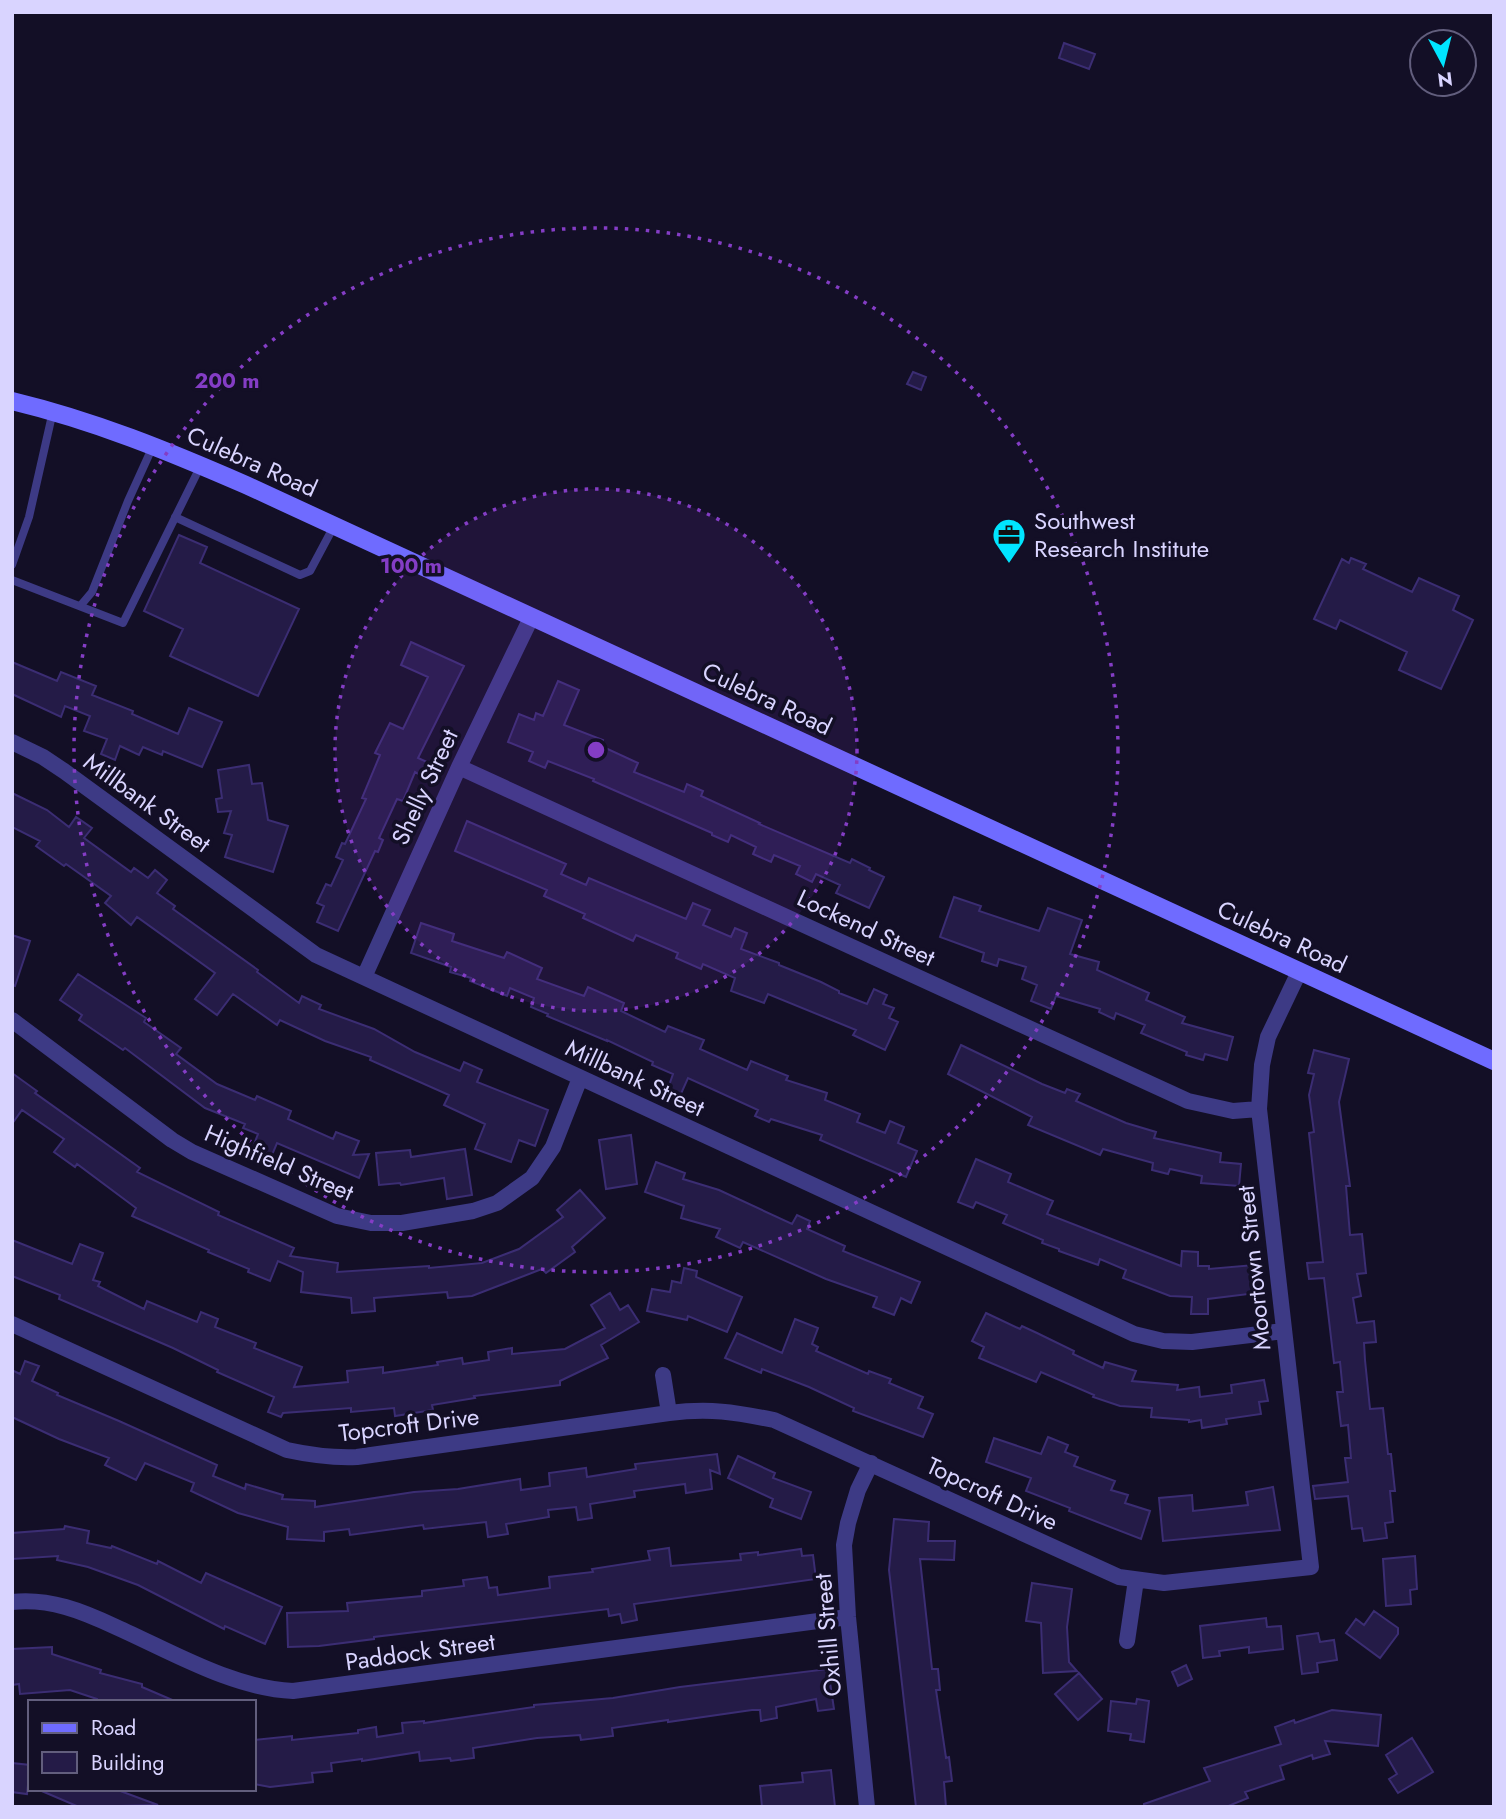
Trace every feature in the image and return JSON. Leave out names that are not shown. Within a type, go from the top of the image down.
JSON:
[{"type":"main road","name":"Culebra Road","points":[[12,401],[53,411],[153,445],[201,465],[1494,1061]]},
{"type":"street","name":"Shelly Street","points":[[364,977],[458,766],[531,618]]},
{"type":"street","name":"Millbank Street","points":[[12,742],[64,771],[303,947],[580,1078],[1134,1334],[1163,1341],[1192,1342],[1284,1331]]},
{"type":"street","name":"Lockend Street","points":[[458,766],[1188,1101],[1225,1110],[1259,1110]]},
{"type":"street","name":"Moortown Street","points":[[1299,972],[1268,1037],[1262,1065],[1259,1110],[1311,1567]]},
{"type":"street","name":"Highfield Street","points":[[12,1020],[172,1140],[192,1152],[337,1216],[371,1223],[402,1223],[473,1211],[496,1203],[514,1192],[532,1178],[553,1147],[580,1078]]},
{"type":"street","name":"Topcroft Drive","points":[[12,1324],[287,1450],[321,1456],[357,1457],[668,1413],[703,1409],[737,1412],[774,1420],[1104,1572],[1164,1583],[1311,1567]]},
{"type":"street","points":[[663,1375],[668,1413]]},
{"type":"street","name":"Oxhill Street","points":[[867,1807],[844,1561],[848,1523],[858,1490],[871,1463]]},
{"type":"street","points":[[1127,1641],[1136,1580]]},
{"type":"street","name":"Paddock Street","points":[[12,1602],[43,1602],[79,1610],[241,1682],[258,1687],[293,1690],[848,1618]]},
{"type":"lane","points":[[12,565],[29,516],[53,411]]},
{"type":"lane","points":[[81,605],[92,592],[153,445]]},
{"type":"lane","points":[[12,580],[123,623],[201,465]]},
{"type":"lane","points":[[175,517],[300,575],[310,572],[334,526]]},
{"type":"building","points":[[1064,43],[1095,54],[1089,69],[1059,58]]},
{"type":"building","points":[[913,372],[926,377],[921,390],[907,384]]},
{"type":"building","points":[[179,535],[207,547],[200,563],[299,609],[258,696],[170,656],[183,629],[144,611]]},
{"type":"building","points":[[1351,558],[1366,564],[1363,569],[1412,592],[1419,578],[1459,596],[1453,610],[1473,620],[1441,689],[1399,670],[1407,652],[1340,620],[1336,629],[1314,619],[1342,559],[1349,563]]},
{"type":"building","points":[[411,642],[464,666],[418,758],[427,762],[420,775],[415,772],[403,801],[397,799],[379,838],[383,840],[378,852],[375,851],[338,931],[317,922],[324,906],[317,903],[326,884],[331,886],[343,860],[336,857],[366,799],[362,798],[380,755],[375,753],[390,723],[403,729],[428,677],[401,665]]},
{"type":"building","points":[[12,662],[57,681],[61,672],[96,686],[92,695],[133,711],[132,714],[178,734],[189,708],[222,722],[202,767],[163,751],[162,755],[143,747],[139,755],[120,746],[115,760],[101,754],[107,739],[84,731],[90,716],[65,706],[61,717],[12,694]]},
{"type":"building","points":[[558,681],[579,690],[564,725],[603,740],[601,746],[638,763],[634,772],[684,792],[687,784],[703,791],[701,796],[759,824],[850,863],[852,859],[884,877],[869,908],[836,893],[840,885],[816,874],[812,882],[796,874],[800,866],[774,855],[771,862],[753,854],[756,847],[731,835],[728,842],[593,781],[594,779],[548,761],[545,768],[529,761],[533,752],[508,742],[519,714],[534,720],[536,713],[543,716]]},
{"type":"building","points":[[249,765],[252,784],[262,783],[268,820],[288,826],[273,872],[225,857],[232,835],[224,833],[231,811],[218,812],[216,799],[222,798],[218,770]]},
{"type":"building","points":[[12,793],[47,810],[69,827],[76,817],[92,828],[84,838],[131,872],[134,868],[148,878],[155,870],[167,880],[157,893],[175,906],[173,909],[299,1003],[302,996],[321,1005],[319,1009],[374,1029],[415,1052],[460,1071],[464,1062],[482,1070],[477,1082],[548,1110],[535,1146],[519,1140],[511,1162],[475,1149],[485,1124],[444,1105],[449,1095],[370,1060],[371,1057],[325,1041],[280,1020],[277,1025],[233,994],[217,1015],[195,999],[215,973],[137,917],[131,925],[105,903],[111,896],[36,846],[40,841],[12,827]]},
{"type":"building","points":[[467,821],[566,864],[561,874],[586,885],[589,878],[686,919],[693,903],[710,910],[703,925],[731,937],[735,928],[747,933],[741,949],[779,963],[839,993],[867,1004],[874,989],[887,995],[883,1004],[894,1008],[889,1018],[898,1022],[885,1050],[853,1035],[856,1030],[768,994],[764,1003],[731,991],[735,978],[703,964],[701,969],[676,958],[678,953],[636,935],[633,941],[583,918],[585,914],[544,896],[547,890],[455,851]]},
{"type":"building","points":[[954,897],[981,906],[979,911],[1039,931],[1048,908],[1082,920],[1070,954],[1099,962],[1097,970],[1149,993],[1146,1000],[1185,1017],[1182,1023],[1233,1037],[1227,1060],[1205,1054],[1203,1060],[1186,1055],[1187,1052],[1141,1033],[1145,1025],[1116,1013],[1114,1019],[1099,1012],[1100,1009],[1056,996],[1051,1009],[1031,1001],[1037,985],[1022,979],[1026,967],[999,959],[997,966],[982,961],[984,953],[940,937]]},
{"type":"building","points":[[421,923],[454,934],[452,941],[504,958],[507,952],[542,968],[537,979],[584,996],[588,987],[624,1003],[621,1011],[665,1032],[668,1026],[704,1040],[700,1049],[747,1070],[751,1061],[788,1076],[786,1080],[827,1093],[825,1100],[860,1114],[857,1122],[885,1133],[890,1121],[904,1127],[898,1143],[917,1151],[906,1177],[820,1140],[822,1135],[755,1116],[758,1110],[688,1078],[680,1096],[667,1091],[673,1074],[652,1065],[653,1062],[547,1016],[548,1014],[531,1007],[534,998],[510,988],[507,996],[470,981],[471,978],[450,972],[451,967],[411,953]]},
{"type":"building","points":[[12,935],[30,941],[15,986],[12,985]]},
{"type":"building","points":[[78,974],[146,1018],[144,1022],[181,1048],[176,1054],[217,1084],[255,1100],[257,1096],[291,1111],[288,1119],[333,1139],[336,1132],[359,1141],[353,1155],[369,1154],[359,1178],[277,1143],[272,1155],[253,1147],[258,1134],[243,1128],[245,1124],[205,1108],[125,1048],[123,1050],[79,1020],[82,1015],[60,1000]]},
{"type":"building","points":[[961,1045],[1042,1084],[1065,1093],[1067,1089],[1080,1094],[1076,1101],[1126,1123],[1156,1132],[1154,1138],[1221,1153],[1220,1162],[1241,1164],[1239,1186],[1201,1183],[1202,1176],[1170,1169],[1168,1174],[1152,1170],[1153,1163],[1103,1149],[1100,1155],[1028,1125],[1032,1117],[948,1074]]},
{"type":"building","points":[[1314,1050],[1349,1059],[1339,1102],[1350,1186],[1346,1186],[1350,1235],[1362,1234],[1366,1273],[1357,1274],[1361,1296],[1353,1298],[1357,1323],[1374,1321],[1376,1342],[1364,1343],[1370,1409],[1383,1408],[1395,1491],[1390,1491],[1393,1522],[1385,1523],[1387,1538],[1364,1541],[1362,1528],[1352,1529],[1348,1496],[1315,1499],[1313,1486],[1348,1482],[1345,1458],[1351,1458],[1348,1425],[1341,1426],[1337,1392],[1343,1392],[1340,1362],[1334,1363],[1324,1278],[1309,1279],[1307,1263],[1323,1262],[1309,1133],[1314,1132],[1309,1095],[1314,1074],[1308,1073]]},
{"type":"building","points":[[12,1073],[37,1091],[35,1093],[140,1168],[137,1172],[219,1212],[218,1215],[294,1248],[290,1256],[338,1263],[337,1272],[482,1263],[519,1249],[563,1217],[557,1210],[580,1190],[605,1218],[572,1247],[575,1252],[546,1273],[542,1269],[472,1296],[448,1298],[447,1292],[374,1298],[375,1311],[352,1313],[351,1298],[301,1292],[303,1272],[278,1261],[270,1281],[132,1216],[136,1208],[77,1164],[75,1167],[54,1152],[64,1139],[22,1110],[12,1124]]},
{"type":"building","points":[[631,1135],[637,1184],[606,1189],[599,1140]]},
{"type":"building","points":[[465,1149],[472,1195],[447,1199],[444,1178],[401,1185],[379,1185],[376,1153],[410,1150],[411,1157]]},
{"type":"building","points":[[976,1159],[1011,1174],[1008,1182],[1053,1201],[1047,1214],[1181,1266],[1182,1251],[1198,1252],[1198,1266],[1209,1266],[1209,1269],[1254,1265],[1257,1293],[1208,1299],[1208,1314],[1191,1314],[1192,1297],[1170,1296],[1123,1278],[1126,1270],[1100,1259],[1098,1265],[1042,1243],[1043,1240],[1003,1223],[1007,1215],[976,1202],[973,1208],[958,1202]]},
{"type":"building","points":[[656,1162],[685,1173],[683,1179],[719,1190],[792,1224],[797,1215],[810,1221],[807,1229],[845,1246],[843,1251],[920,1282],[911,1303],[901,1298],[894,1315],[873,1307],[877,1297],[826,1279],[743,1242],[740,1248],[716,1237],[720,1229],[681,1218],[684,1206],[645,1192]]},
{"type":"building","points":[[12,1240],[72,1264],[80,1244],[103,1253],[93,1280],[100,1282],[98,1286],[144,1309],[147,1301],[197,1322],[201,1312],[218,1319],[215,1327],[256,1343],[254,1348],[302,1367],[294,1387],[348,1382],[347,1371],[383,1367],[383,1373],[438,1365],[437,1362],[462,1358],[463,1364],[489,1360],[488,1352],[512,1348],[512,1354],[565,1349],[605,1328],[591,1305],[610,1293],[620,1310],[628,1305],[639,1322],[601,1345],[608,1358],[560,1381],[560,1385],[474,1396],[475,1398],[432,1405],[433,1410],[395,1416],[394,1408],[351,1412],[351,1408],[283,1413],[281,1417],[268,1412],[274,1397],[217,1372],[218,1370],[173,1348],[59,1299],[60,1295],[12,1276]]},
{"type":"building","points":[[684,1268],[697,1271],[696,1277],[742,1297],[727,1332],[688,1316],[687,1320],[647,1311],[652,1289],[670,1292],[672,1281],[681,1283]]},
{"type":"building","points":[[986,1313],[1020,1329],[1022,1326],[1037,1333],[1103,1368],[1105,1362],[1136,1371],[1132,1381],[1178,1385],[1177,1390],[1199,1387],[1200,1397],[1232,1393],[1231,1385],[1264,1380],[1268,1401],[1259,1402],[1261,1414],[1226,1419],[1227,1424],[1202,1428],[1201,1420],[1189,1422],[1151,1417],[1152,1408],[1120,1406],[1093,1397],[1094,1395],[1041,1372],[1036,1382],[979,1358],[984,1347],[972,1341]]},
{"type":"building","points":[[795,1319],[818,1328],[812,1344],[818,1347],[816,1351],[868,1374],[869,1371],[891,1379],[889,1383],[923,1397],[918,1408],[933,1414],[923,1437],[853,1411],[854,1408],[809,1387],[762,1369],[761,1373],[725,1358],[737,1333],[782,1353]]},
{"type":"building","points":[[25,1361],[39,1366],[32,1381],[58,1393],[57,1395],[217,1465],[213,1476],[245,1489],[246,1484],[283,1495],[282,1499],[315,1501],[315,1507],[520,1479],[521,1490],[550,1486],[549,1473],[586,1468],[587,1477],[636,1469],[635,1464],[717,1454],[720,1474],[710,1470],[712,1489],[686,1493],[685,1484],[634,1491],[635,1497],[590,1504],[592,1518],[578,1520],[576,1507],[548,1510],[549,1517],[506,1524],[508,1534],[488,1537],[486,1522],[424,1529],[423,1525],[350,1535],[349,1529],[324,1532],[324,1541],[287,1539],[288,1527],[238,1513],[191,1491],[194,1483],[145,1463],[136,1480],[105,1465],[109,1458],[12,1417],[12,1370],[20,1374]]},
{"type":"building","points":[[1048,1437],[1068,1445],[1065,1452],[1078,1457],[1074,1466],[1115,1481],[1111,1490],[1128,1495],[1125,1503],[1150,1511],[1141,1539],[1026,1491],[1031,1478],[986,1462],[994,1438],[1041,1454]]},
{"type":"building","points":[[738,1456],[775,1473],[773,1478],[811,1492],[801,1519],[770,1507],[773,1499],[728,1478]]},
{"type":"building","points":[[1273,1487],[1280,1530],[1163,1541],[1159,1498],[1192,1495],[1193,1511],[1248,1505],[1246,1492]]},
{"type":"building","points":[[894,1519],[929,1522],[928,1541],[955,1541],[954,1560],[920,1559],[932,1669],[938,1669],[940,1690],[936,1690],[952,1781],[944,1782],[946,1807],[916,1807],[889,1570]]},
{"type":"building","points":[[65,1526],[89,1531],[87,1543],[111,1548],[112,1546],[157,1564],[158,1561],[201,1583],[206,1573],[282,1607],[265,1644],[225,1626],[224,1629],[138,1585],[88,1567],[57,1560],[58,1556],[12,1559],[12,1533],[64,1529]]},
{"type":"building","points":[[669,1548],[671,1566],[741,1560],[740,1554],[758,1552],[758,1555],[801,1549],[802,1556],[813,1555],[816,1579],[634,1604],[637,1620],[622,1623],[620,1614],[609,1616],[608,1609],[319,1646],[288,1647],[287,1613],[348,1611],[347,1603],[422,1596],[422,1591],[464,1586],[463,1580],[487,1577],[489,1588],[497,1587],[498,1595],[550,1588],[549,1577],[593,1572],[592,1569],[650,1560],[648,1551]]},
{"type":"building","points":[[1415,1556],[1417,1589],[1410,1590],[1411,1604],[1386,1606],[1383,1559]]},
{"type":"building","points":[[1032,1583],[1072,1589],[1067,1627],[1069,1662],[1077,1671],[1043,1673],[1041,1623],[1026,1621]]},
{"type":"building","points":[[1374,1611],[1398,1628],[1398,1634],[1380,1658],[1346,1633],[1356,1619],[1364,1625]]},
{"type":"building","points":[[1266,1618],[1267,1627],[1281,1626],[1283,1649],[1249,1653],[1249,1647],[1219,1651],[1220,1656],[1203,1658],[1200,1626]]},
{"type":"building","points":[[1318,1633],[1320,1642],[1334,1640],[1337,1660],[1317,1663],[1318,1672],[1302,1674],[1297,1636]]},
{"type":"building","points":[[52,1647],[52,1654],[101,1670],[100,1673],[142,1684],[142,1687],[172,1700],[97,1700],[70,1690],[20,1694],[19,1684],[12,1685],[12,1649]]},
{"type":"building","points":[[1186,1665],[1192,1679],[1178,1686],[1172,1672]]},
{"type":"building","points":[[828,1669],[834,1709],[818,1711],[816,1699],[776,1707],[777,1718],[761,1721],[760,1710],[668,1720],[612,1728],[613,1736],[581,1740],[580,1735],[537,1738],[473,1748],[474,1758],[451,1761],[450,1758],[420,1761],[419,1752],[331,1763],[332,1771],[312,1773],[313,1782],[270,1787],[256,1784],[256,1740],[292,1736],[292,1740],[358,1733],[358,1730],[376,1727],[377,1737],[403,1733],[402,1723],[424,1723],[534,1705],[613,1698]]},
{"type":"building","points":[[1079,1673],[1102,1699],[1078,1720],[1055,1694]]},
{"type":"building","points":[[1137,1699],[1149,1701],[1144,1742],[1130,1740],[1131,1734],[1108,1731],[1111,1701],[1136,1704]]},
{"type":"building","points":[[1332,1710],[1381,1715],[1378,1746],[1325,1741],[1330,1754],[1313,1759],[1312,1755],[1280,1766],[1284,1779],[1245,1792],[1248,1798],[1226,1807],[1144,1807],[1144,1804],[1210,1781],[1204,1768],[1281,1744],[1275,1727]]},
{"type":"building","points":[[1412,1738],[1433,1772],[1398,1793],[1389,1779],[1397,1774],[1386,1755]]},
{"type":"building","points":[[12,1763],[28,1765],[27,1794],[12,1792]]},
{"type":"building","points":[[831,1770],[835,1807],[762,1807],[760,1786],[803,1782],[802,1773]]},
{"type":"building","points":[[42,1791],[120,1791],[158,1805],[79,1807]]},
{"type":"place","name":"Southwest Research Institute","points":[[1009,565]]}]
